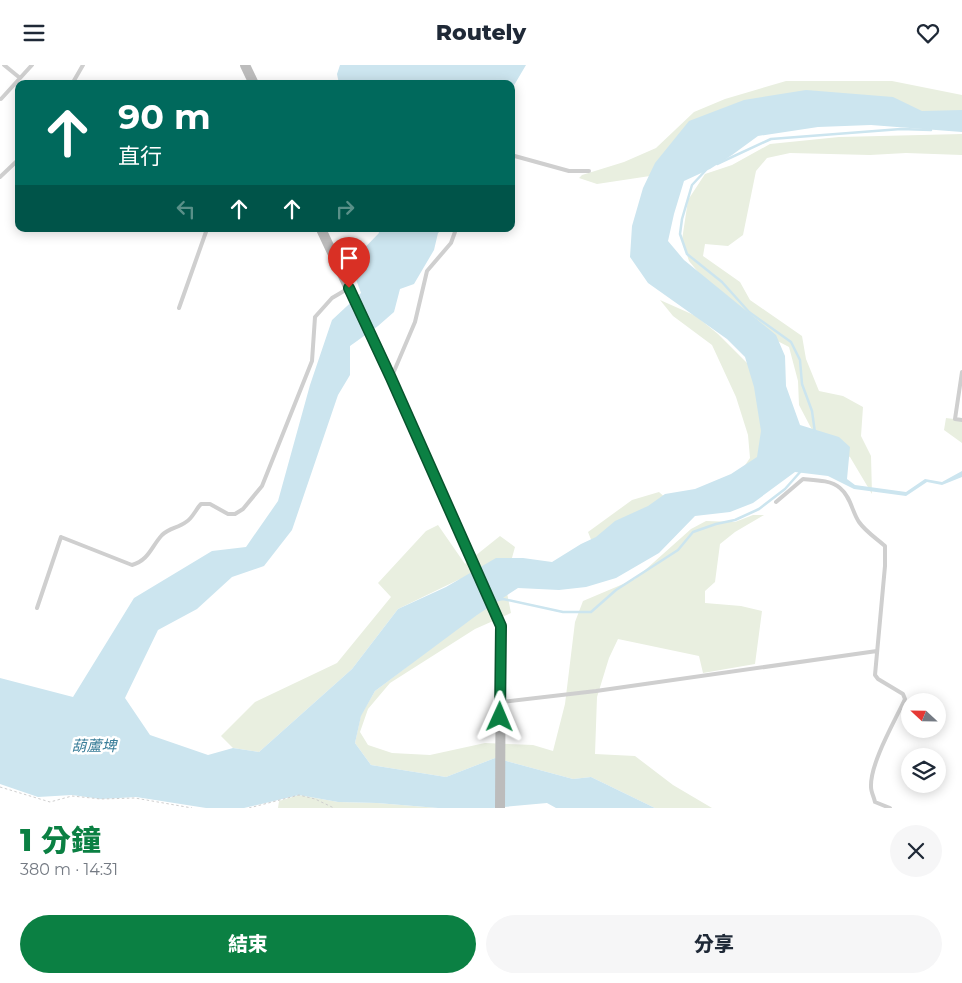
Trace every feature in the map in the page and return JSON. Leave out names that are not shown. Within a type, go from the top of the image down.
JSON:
[{"type":"street","points":[[245,65],[252,80]]},
{"type":"street","points":[[322,232],[391,378],[501,626],[500,808]]},
{"type":"lane","points":[[4,65],[20,79],[32,65]]},
{"type":"lane","points":[[74,80],[82,65]]},
{"type":"lane","points":[[1,99],[15,84]]},
{"type":"lane","points":[[515,156],[569,171],[589,171]]},
{"type":"lane","points":[[0,177],[15,163]]},
{"type":"lane","points":[[179,308],[206,232]]},
{"type":"lane","points":[[391,378],[415,322],[427,271],[452,243],[455,232]]},
{"type":"lane","points":[[37,608],[61,537],[132,565],[140,563],[150,554],[161,536],[170,528],[187,522],[201,504],[210,504],[228,514],[234,514],[244,509],[262,486],[312,361],[316,317],[332,298],[349,288]]},
{"type":"lane","points":[[962,372],[955,419],[962,420]]},
{"type":"lane","points":[[776,502],[803,479],[829,483],[840,488],[850,499],[858,521],[869,534],[885,546],[885,566],[875,675],[878,679],[903,694],[905,699],[879,755],[872,777],[871,788],[875,802],[890,808]]},
{"type":"lane","points":[[501,701],[596,691],[877,651]]},
{"type":"path","points":[[0,787],[50,801],[72,795],[101,799],[135,797],[192,808]]},
{"type":"path","points":[[249,808],[299,795],[315,799],[334,808]]},
{"type":"green space","points":[[786,81],[892,81],[962,95],[962,116],[817,111],[650,176],[597,184],[579,178],[582,175],[624,162],[656,148],[694,112],[725,99]]},
{"type":"green space","points":[[962,134],[962,155],[790,153],[767,158],[756,171],[743,235],[728,246],[705,244],[703,256],[740,282],[750,300],[802,336],[806,359],[819,391],[843,396],[863,407],[861,436],[871,456],[872,494],[850,457],[822,446],[810,426],[799,405],[798,381],[789,347],[766,335],[708,284],[689,261],[682,240],[688,200],[705,174],[732,165],[770,144],[839,137]]},
{"type":"green space","points":[[660,300],[696,316],[718,334],[758,374],[764,461],[739,474],[750,458],[748,435],[736,397],[712,345],[673,316]]},
{"type":"green space","points":[[946,418],[962,420],[962,443],[944,430]]},
{"type":"green space","points":[[659,492],[668,500],[592,542],[588,532],[632,500]]},
{"type":"green space","points":[[753,515],[764,515],[735,532],[720,544],[715,582],[705,591],[705,603],[741,606],[762,611],[755,664],[703,673],[699,656],[618,639],[609,658],[597,697],[595,754],[635,756],[673,785],[712,808],[655,808],[591,777],[573,779],[495,758],[446,777],[371,765],[355,743],[361,715],[375,691],[408,666],[460,579],[398,609],[352,669],[259,752],[233,748],[221,736],[255,702],[337,663],[391,597],[378,583],[426,531],[438,525],[465,564],[500,536],[515,547],[505,583],[511,613],[475,629],[390,683],[368,709],[360,732],[368,745],[392,753],[430,755],[485,743],[533,745],[553,751],[565,704],[575,622],[583,601],[635,579],[691,529],[706,521],[735,522]]},
{"type":"green space","points":[[299,795],[338,802],[438,808],[278,808],[279,801]]},
{"type":"water","points":[[340,65],[526,65],[515,84],[515,80],[338,80],[337,74]]},
{"type":"water","name":"葫蘆埤","points":[[806,90],[893,97],[922,111],[962,110],[962,132],[871,125],[818,127],[758,136],[710,169],[684,181],[668,241],[684,260],[776,335],[785,356],[786,386],[800,425],[839,437],[850,447],[847,479],[855,485],[906,492],[925,479],[942,482],[962,471],[962,477],[942,485],[927,482],[906,496],[854,489],[828,476],[795,472],[753,503],[730,512],[695,516],[659,553],[616,578],[586,587],[559,590],[518,588],[477,615],[375,691],[361,716],[355,743],[371,765],[446,777],[495,758],[573,779],[591,777],[655,808],[556,808],[547,803],[493,808],[438,808],[338,802],[299,795],[244,808],[206,808],[136,797],[101,799],[72,795],[38,797],[0,784],[0,678],[73,697],[134,598],[212,551],[246,547],[278,501],[310,385],[332,320],[361,293],[350,263],[379,232],[439,232],[434,250],[414,284],[400,289],[394,312],[350,346],[350,375],[338,395],[292,530],[264,566],[232,577],[197,609],[158,630],[125,698],[150,735],[208,755],[233,748],[259,752],[352,669],[398,609],[446,587],[496,558],[523,558],[552,562],[596,537],[615,521],[648,506],[665,494],[695,489],[731,474],[757,457],[761,431],[754,387],[745,357],[727,339],[648,283],[630,257],[632,226],[643,188],[655,163],[689,121],[744,100]]},
{"type":"waterway","points":[[717,164],[771,139],[901,129],[931,130]]},
{"type":"waterway","points":[[706,170],[692,185],[682,219],[680,234],[687,254],[722,282],[749,312],[791,342],[800,360],[802,384],[812,411],[815,433]]},
{"type":"waterway","points":[[498,600],[503,599],[563,612],[591,612],[616,590],[678,550],[693,532],[735,520],[759,509],[785,489],[801,471]]},
{"type":"route","points":[[349,288],[501,626],[500,717]]}]
